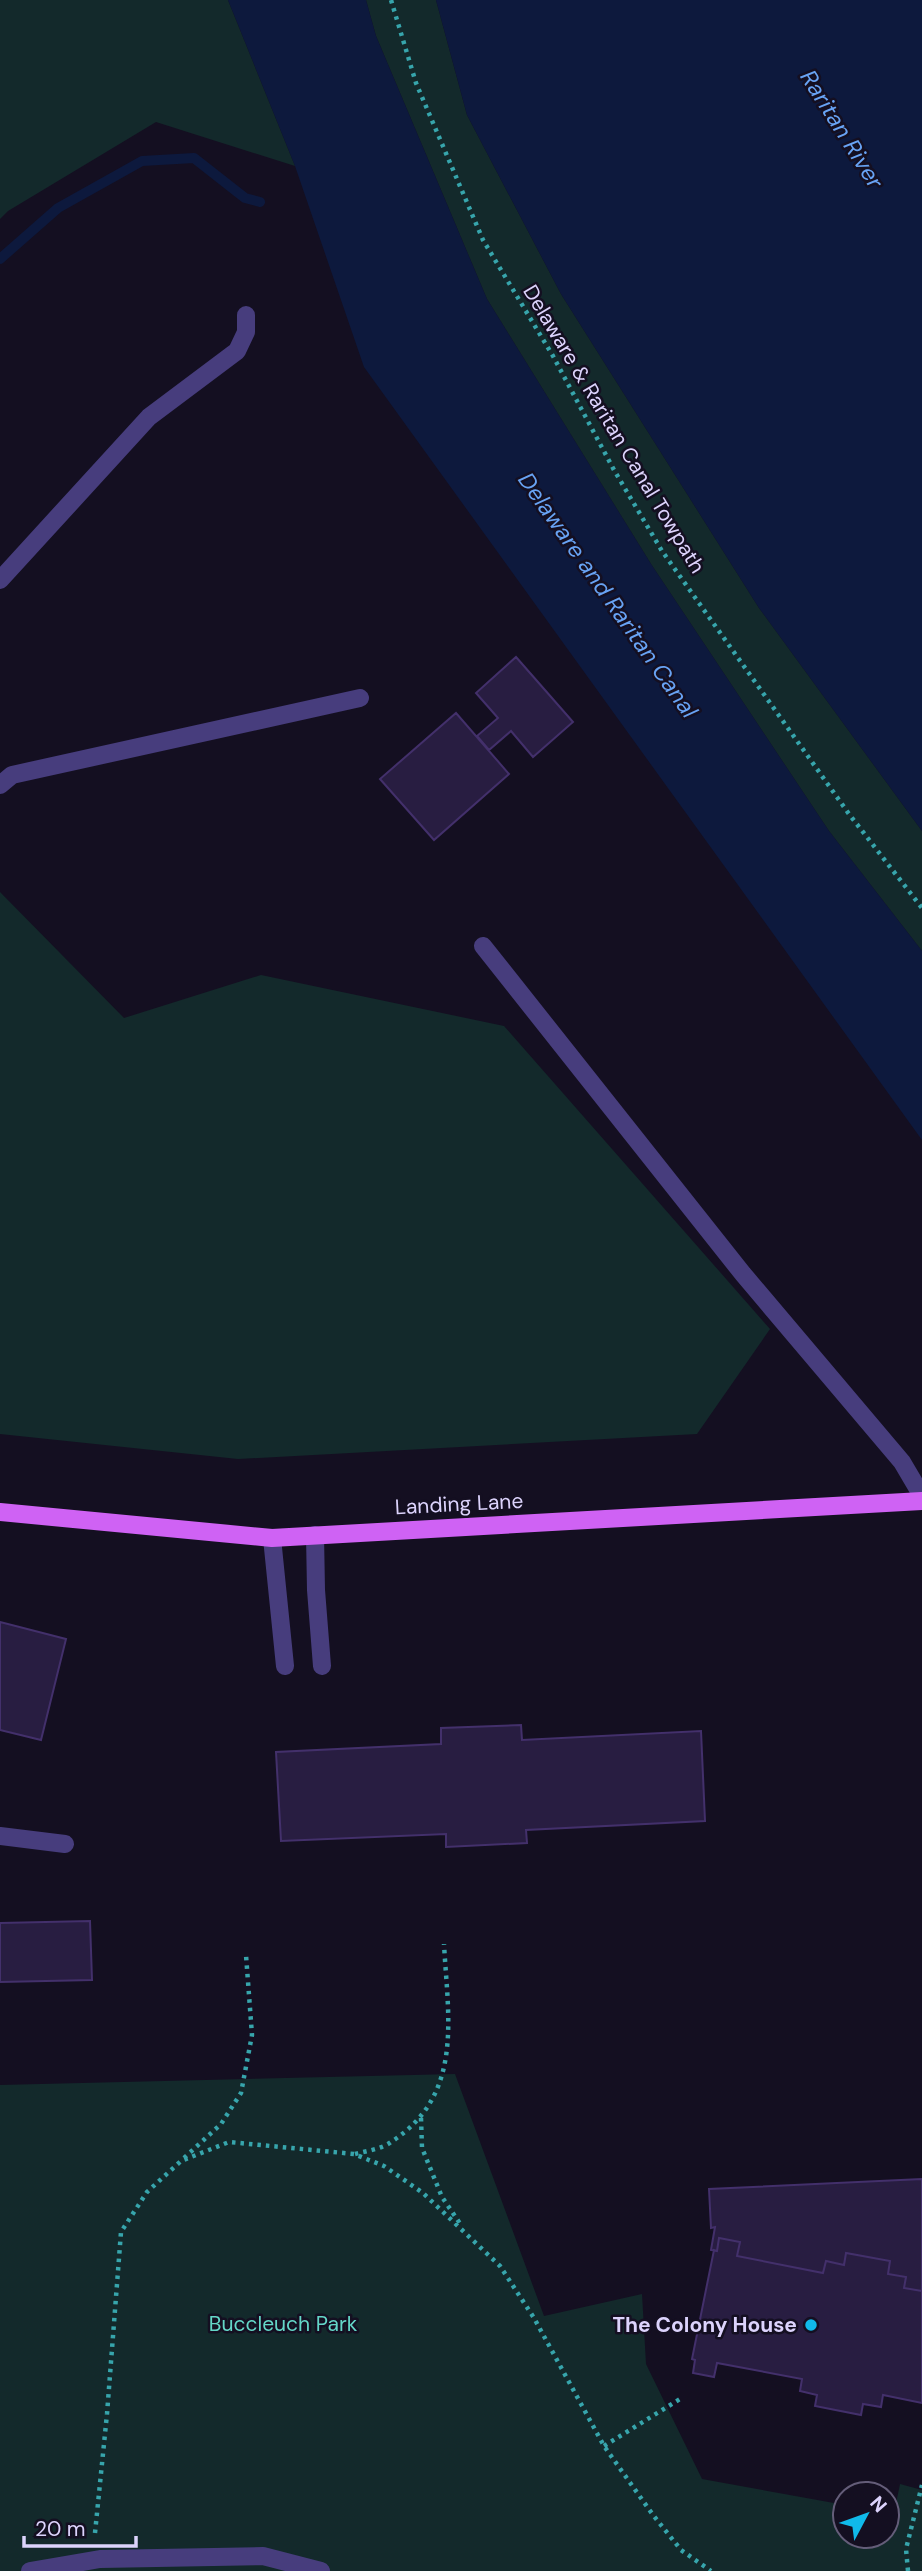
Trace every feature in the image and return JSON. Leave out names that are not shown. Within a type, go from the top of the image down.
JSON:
[{"type":"main road","name":"Landing Lane","points":[[0,1512],[272,1538],[922,1501]]},
{"type":"street","points":[[0,580],[149,417],[237,351],[246,332],[246,315]]},
{"type":"street","points":[[0,785],[12,775],[360,698]]},
{"type":"street","points":[[482,946],[743,1274],[902,1462],[922,1496]]},
{"type":"street","points":[[316,1535],[316,1590],[322,1666]]},
{"type":"street","points":[[272,1538],[285,1666]]},
{"type":"street","points":[[0,1836],[65,1844]]},
{"type":"street","points":[[30,2571],[100,2559],[263,2556],[321,2571]]},
{"type":"path","name":"Delaware & Raritan Canal Towpath","points":[[391,0],[416,83],[483,240],[553,356],[614,470],[663,551],[849,814],[922,908]]},
{"type":"path","points":[[354,2154],[390,2144],[421,2117],[435,2098],[447,2057],[449,2025],[444,1944]]},
{"type":"path","points":[[100,2559],[94,2528],[107,2414],[121,2232],[147,2192],[221,2124],[241,2093],[252,2035],[246,1955]]},
{"type":"path","points":[[421,2117],[422,2148],[442,2197],[467,2234]]},
{"type":"path","points":[[181,2161],[229,2142],[354,2154],[384,2166],[423,2193],[500,2266],[534,2318],[604,2446],[681,2550],[711,2571]]},
{"type":"path","points":[[604,2446],[680,2399]]},
{"type":"path","points":[[908,2571],[906,2549],[922,2485]]},
{"type":"green space","points":[[0,0],[228,0],[295,166],[156,122],[8,211],[0,219]]},
{"type":"green space","points":[[366,0],[436,0],[467,115],[561,294],[759,608],[922,831],[922,951],[829,831],[651,564],[487,299],[376,36]]},
{"type":"green space","points":[[0,892],[124,1018],[261,975],[504,1026],[770,1329],[697,1434],[238,1459],[0,1434]]},
{"type":"green space","name":"Buccleuch Park","points":[[455,2074],[544,2316],[642,2294],[646,2364],[702,2479],[831,2502],[831,2550],[901,2550],[901,2484],[922,2490],[922,2571],[0,2571],[0,2085]]},
{"type":"water","name":"Delaware and Raritan Canal","points":[[228,0],[366,0],[376,36],[487,299],[651,564],[829,831],[922,951],[922,1140],[364,367],[295,166]]},
{"type":"water","name":"Raritan River","points":[[436,0],[922,0],[922,831],[759,608],[561,294],[467,115]]},
{"type":"building","points":[[516,657],[573,722],[533,757],[511,731],[489,750],[477,736],[498,718],[476,693]]},
{"type":"building","points":[[456,713],[509,774],[434,840],[380,779]]},
{"type":"building","points":[[0,1622],[66,1639],[41,1740],[0,1730]]},
{"type":"building","points":[[521,1725],[522,1740],[701,1731],[705,1821],[526,1830],[527,1843],[446,1847],[446,1834],[281,1841],[276,1752],[441,1744],[441,1728]]},
{"type":"building","points":[[90,1921],[92,1980],[0,1982],[0,1923]]},
{"type":"building","points":[[922,2179],[922,2291],[904,2288],[906,2277],[888,2274],[890,2261],[846,2253],[844,2265],[826,2261],[823,2273],[737,2256],[740,2242],[719,2238],[717,2251],[711,2250],[715,2227],[711,2228],[709,2189]]},
{"type":"building","name":"The Colony House","points":[[719,2238],[740,2242],[737,2256],[823,2273],[826,2261],[844,2265],[846,2253],[890,2261],[888,2274],[906,2277],[904,2288],[922,2291],[922,2403],[883,2395],[881,2407],[863,2404],[861,2415],[815,2406],[817,2395],[800,2391],[802,2379],[717,2363],[714,2377],[693,2373],[695,2360],[692,2359],[714,2250],[717,2251]]},
{"type":"waterway","points":[[0,259],[58,208],[142,161],[194,158],[245,198],[260,202]]},
{"type":"place","name":"The Colony House","points":[[811,2325]]}]
